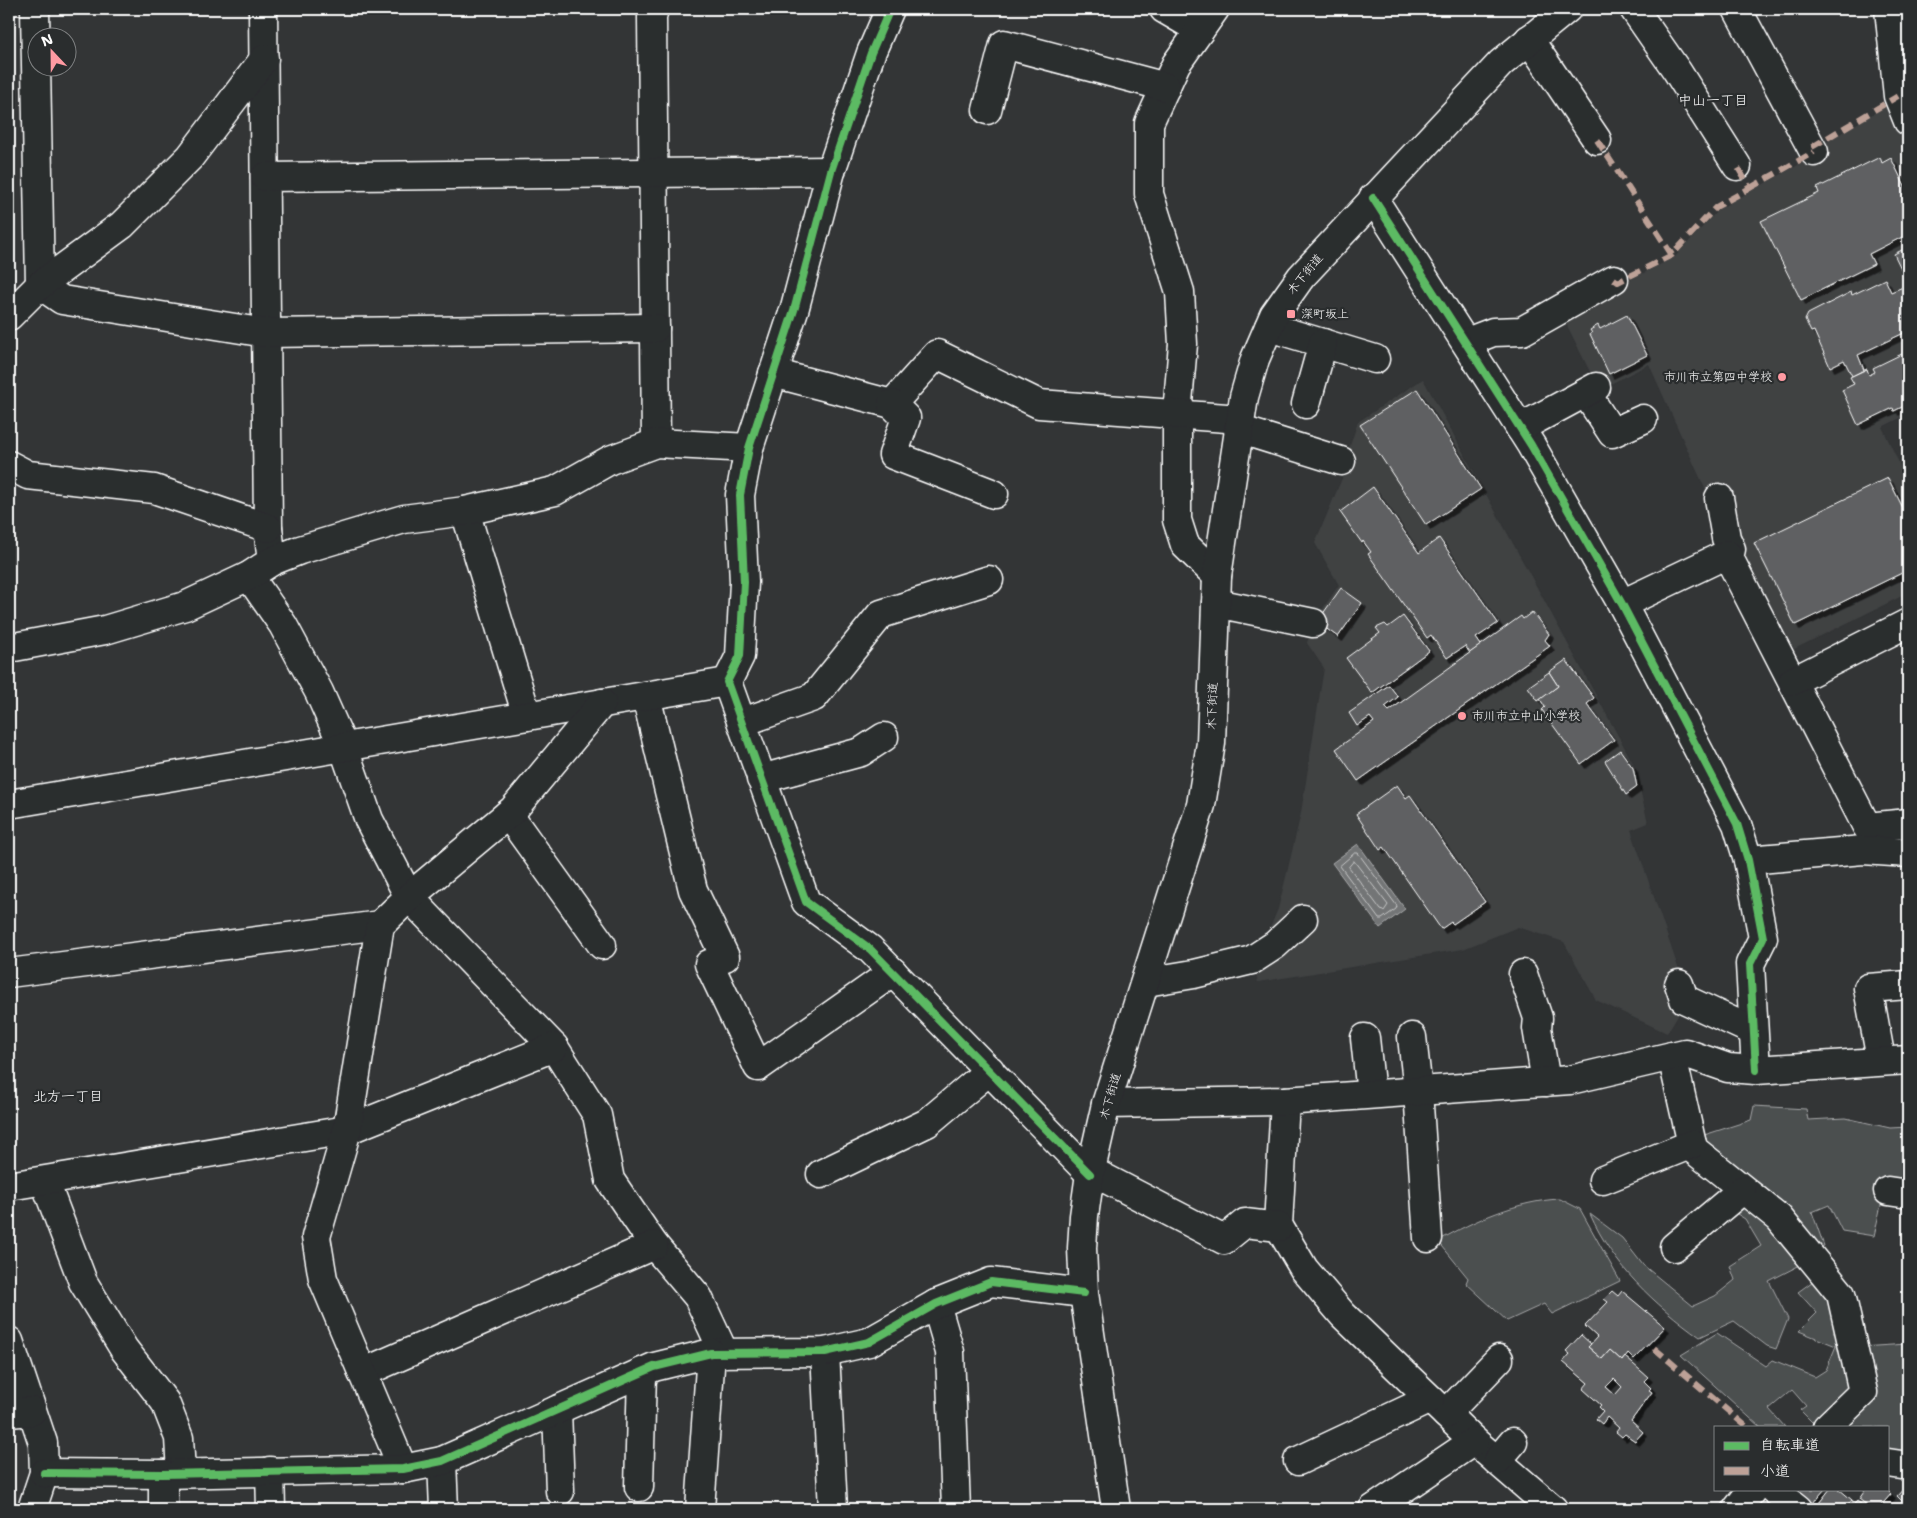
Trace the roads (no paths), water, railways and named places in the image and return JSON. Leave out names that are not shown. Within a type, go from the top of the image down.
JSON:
[{"type":"street","points":[[35,9],[40,286]]},
{"type":"street","points":[[263,9],[268,528],[272,560]]},
{"type":"street","points":[[654,9],[652,17],[656,443]]},
{"type":"street","points":[[890,9],[871,53],[831,170],[795,307],[749,448],[740,495],[744,582],[740,656],[727,682],[743,722],[761,779],[806,902],[870,949],[1090,1173],[1224,1240],[1245,1223],[1279,1227]]},
{"type":"street","points":[[1164,9],[1207,19],[1176,64],[1149,122],[1149,194],[1180,292],[1183,344],[1177,414],[1177,520],[1186,545],[1217,576]]},
{"type":"street","name":"木下街道","points":[[1116,1509],[1084,1293],[1082,1240],[1090,1173],[1106,1104],[1201,805],[1208,772],[1211,743],[1217,576],[1239,424],[1255,359],[1274,315],[1301,277],[1476,88],[1529,39],[1567,9]]},
{"type":"street","points":[[1634,9],[1677,71],[1737,166]]},
{"type":"street","points":[[1737,9],[1814,152]]},
{"type":"street","points":[[1889,9],[1898,96],[1908,121]]},
{"type":"street","points":[[1529,39],[1597,140]]},
{"type":"street","points":[[987,110],[1004,44],[1166,87]]},
{"type":"street","points":[[9,316],[40,286],[122,225],[183,163],[264,59]]},
{"type":"street","points":[[265,177],[831,170]]},
{"type":"street","points":[[1373,198],[1467,342],[1520,428],[1622,604],[1737,824],[1748,860],[1763,938],[1750,964],[1756,1070]]},
{"type":"street","points":[[1467,342],[1493,332],[1522,331],[1614,279]]},
{"type":"street","points":[[40,286],[62,300],[266,333],[655,328]]},
{"type":"street","points":[[1269,327],[1375,359]]},
{"type":"street","points":[[1306,404],[1323,343]]},
{"type":"street","points":[[892,404],[937,354],[1039,404],[1177,414],[1239,424],[1341,461]]},
{"type":"street","points":[[773,373],[892,404],[906,418],[893,455],[994,494]]},
{"type":"street","points":[[1520,428],[1591,390],[1612,433],[1643,419]]},
{"type":"street","points":[[9,648],[105,630],[185,606],[249,576],[272,560],[404,519],[465,511],[555,491],[610,460],[656,443],[749,448]]},
{"type":"street","points":[[9,465],[28,475],[154,488],[268,528]]},
{"type":"street","points":[[1719,498],[1726,538],[1731,549],[1729,558]]},
{"type":"street","points":[[465,511],[527,716]]},
{"type":"street","points":[[1622,604],[1727,554],[1793,681],[1829,758],[1866,827],[1908,822]]},
{"type":"street","points":[[249,576],[283,625],[319,692],[343,746],[370,820],[409,898],[554,1047],[597,1115],[610,1180],[654,1245],[698,1297],[718,1353],[700,1509]]},
{"type":"street","points":[[743,722],[814,697],[881,614],[989,580]]},
{"type":"street","points":[[1216,603],[1313,623]]},
{"type":"street","points":[[1793,681],[1908,623]]},
{"type":"street","points":[[9,804],[727,682]]},
{"type":"street","points":[[646,696],[693,890],[725,957],[709,964],[758,1067],[893,972]]},
{"type":"street","points":[[9,973],[380,925],[508,814],[602,703]]},
{"type":"street","points":[[761,779],[862,752],[884,737]]},
{"type":"street","points":[[508,814],[602,945]]},
{"type":"street","points":[[1748,860],[1863,850],[1908,853]]},
{"type":"street","points":[[1146,982],[1252,960],[1275,945],[1303,919]]},
{"type":"street","points":[[380,925],[347,1130],[316,1237],[322,1279],[403,1469]]},
{"type":"street","points":[[1523,974],[1538,1018],[1546,1082]]},
{"type":"street","points":[[1679,984],[1684,999],[1753,1031]]},
{"type":"street","points":[[1882,1060],[1868,988],[1908,985]]},
{"type":"street","points":[[1412,1037],[1418,1091],[1428,1238]]},
{"type":"street","points":[[1365,1038],[1371,1094]]},
{"type":"street","points":[[9,1186],[45,1182],[347,1130],[554,1047]]},
{"type":"street","points":[[1106,1104],[1285,1101],[1570,1080],[1685,1053],[1728,1068],[1756,1070],[1882,1060],[1908,1060]]},
{"type":"street","points":[[1672,1056],[1693,1150],[1779,1218],[1841,1294],[1863,1392],[1828,1426]]},
{"type":"street","points":[[821,1174],[927,1123],[990,1070]]},
{"type":"street","points":[[1285,1101],[1279,1227],[1304,1269],[1343,1315],[1474,1441],[1505,1452],[1553,1509]]},
{"type":"street","points":[[1603,1180],[1692,1144]]},
{"type":"street","points":[[45,1182],[83,1282],[124,1349],[165,1402],[179,1438],[163,1509]]},
{"type":"street","points":[[1674,1248],[1742,1190]]},
{"type":"street","points":[[362,1373],[654,1245]]},
{"type":"street","points":[[44,1473],[172,1474],[403,1469],[442,1461],[654,1366],[718,1353],[825,1352],[869,1342],[936,1304],[991,1282],[1084,1293]]},
{"type":"street","points":[[936,1304],[950,1352],[956,1509]]},
{"type":"street","points":[[9,1341],[21,1412],[44,1443],[44,1473],[32,1509]]},
{"type":"street","points":[[825,1352],[833,1509]]},
{"type":"street","points":[[1298,1461],[1438,1406],[1499,1359]]},
{"type":"street","points":[[639,1487],[642,1372]]},
{"type":"street","points":[[557,1410],[560,1491]]},
{"type":"street","points":[[1373,1509],[1474,1441]]},
{"type":"street","points":[[442,1461],[444,1509]]},
{"type":"street","points":[[1890,1463],[1908,1466]]},
{"type":"street","points":[[270,1471],[271,1509]]},
{"type":"street","points":[[1736,1509],[1752,1490]]},
{"type":"street","points":[[1774,1490],[1798,1509]]},
{"type":"water","points":[[1358,844],[1405,909],[1380,928],[1332,863]]},
{"type":"place","name":"深町坂上","points":[[1291,314]]},
{"type":"place","name":"市川市立第四中学校","points":[[1782,377]]},
{"type":"place","name":"市川市立中山小学校","points":[[1462,716]]},
{"type":"district","name":"中山一丁目","points":[[1713,100]]},
{"type":"district","name":"北方一丁目","points":[[68,1096]]}]
